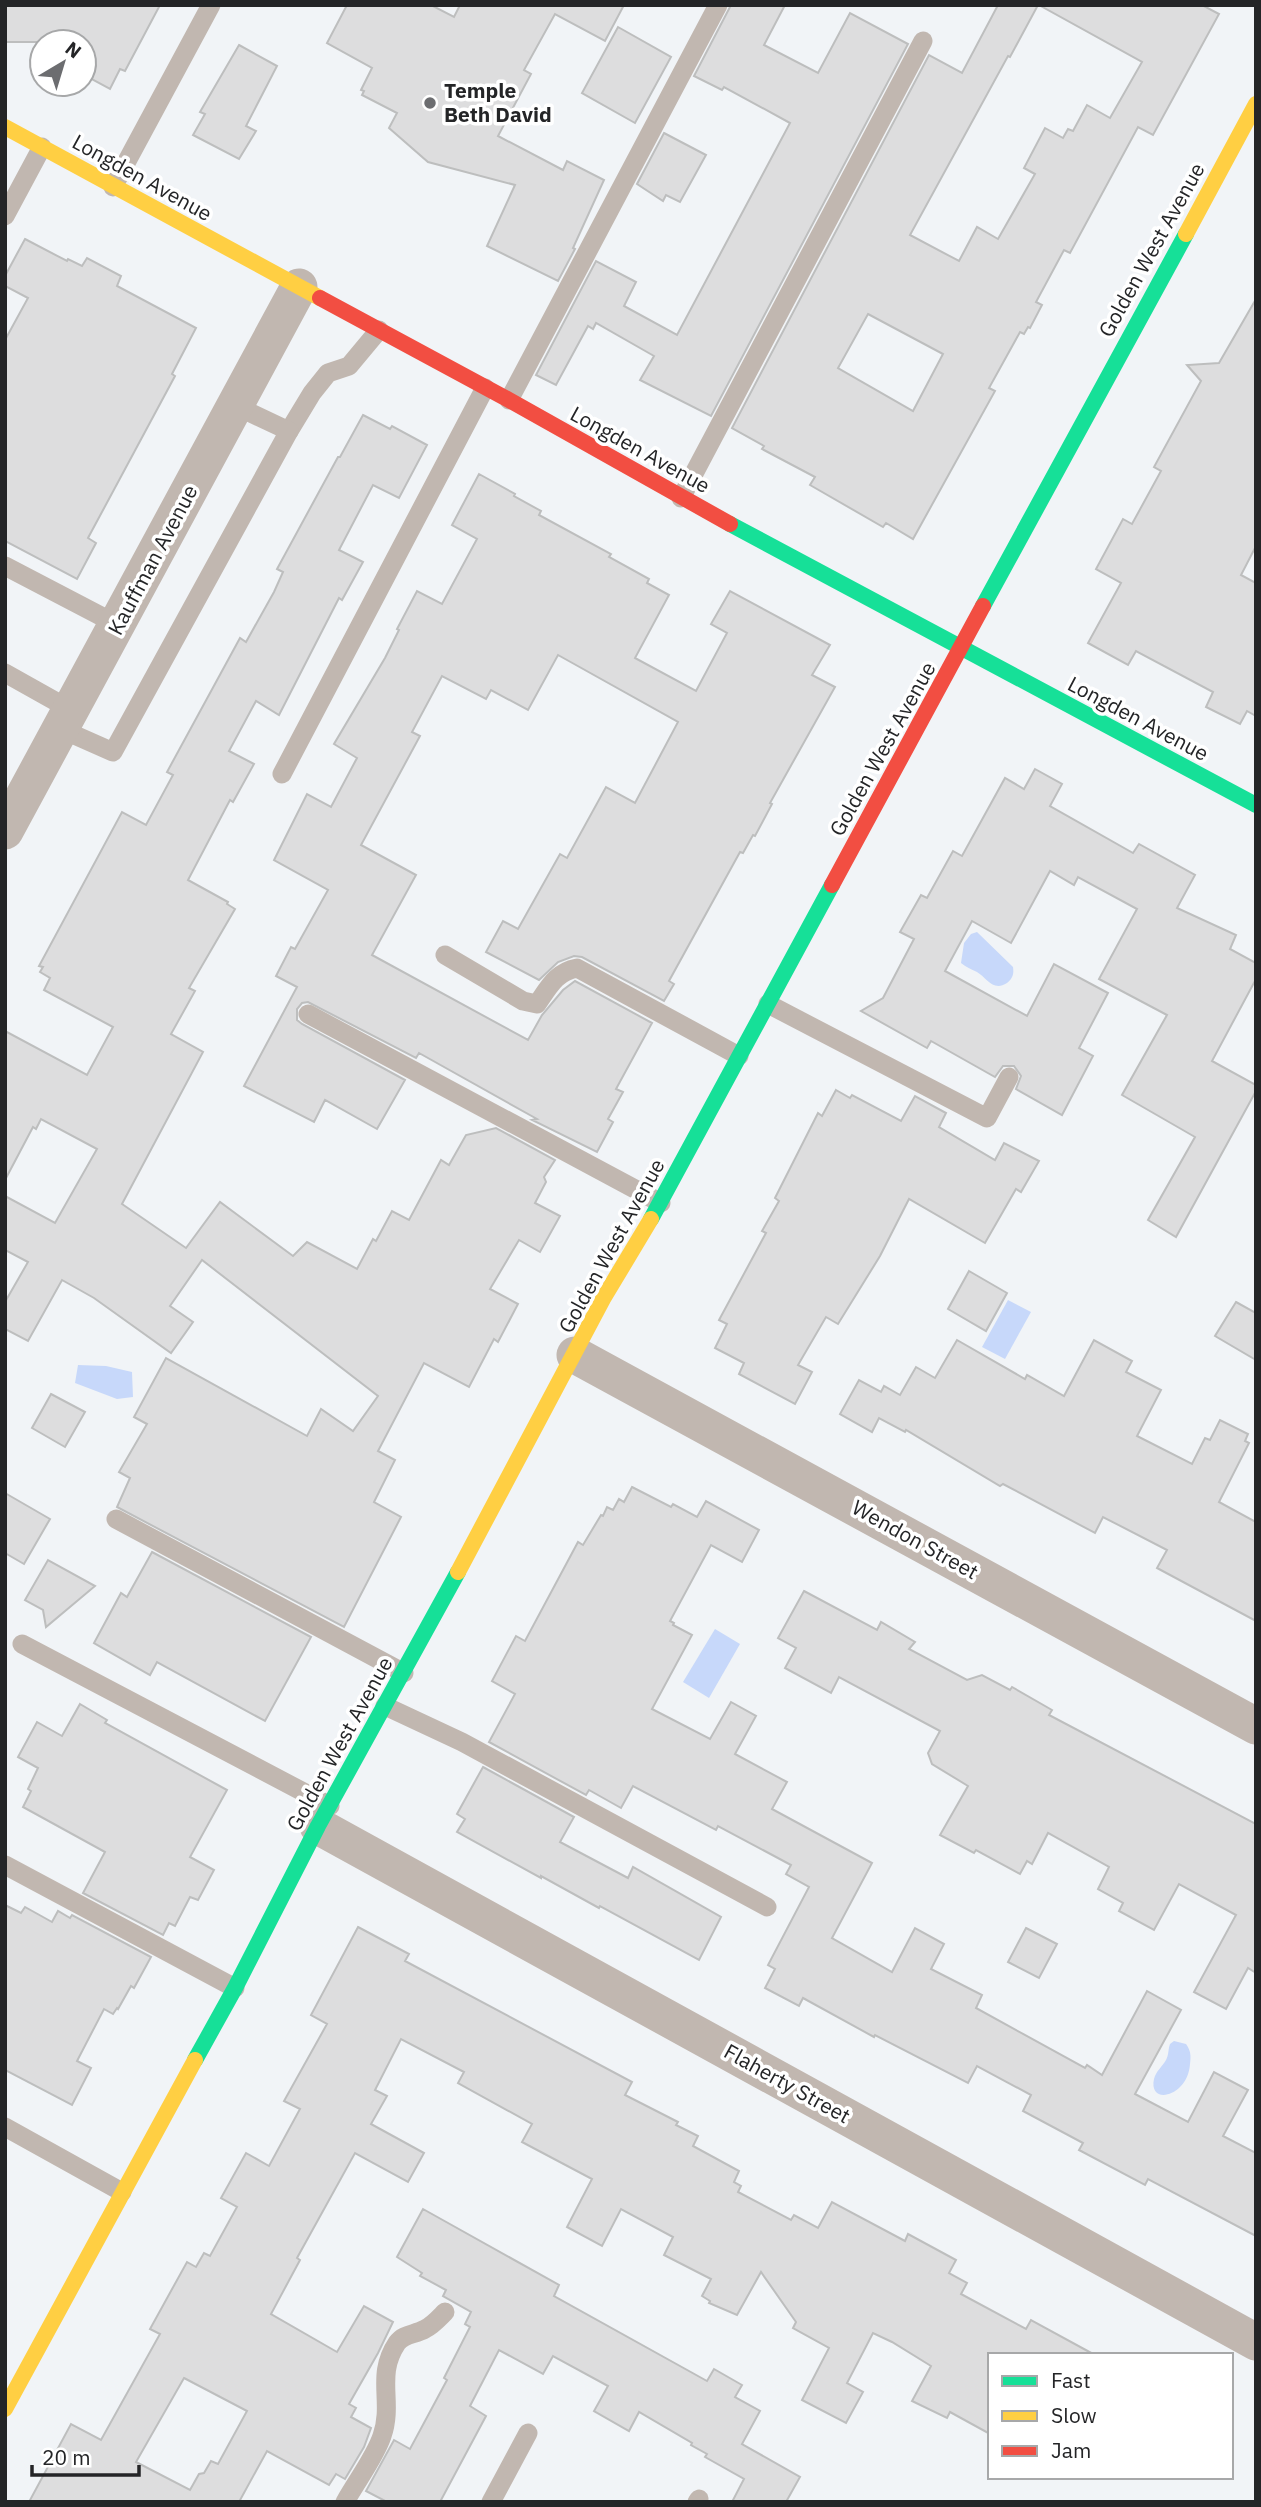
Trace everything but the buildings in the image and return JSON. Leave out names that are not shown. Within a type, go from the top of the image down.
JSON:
[{"type":"street","name":"Golden West Avenue","points":[[5,2409],[235,1988],[324,1816],[404,1673],[603,1299],[662,1203],[739,1056],[1256,104]]},
{"type":"street","name":"Longden Avenue","points":[[5,127],[509,400],[681,498],[1256,805]]},
{"type":"street","name":"Kauffman Avenue","points":[[5,831],[299,287]]},
{"type":"street","name":"Wendon Street","points":[[575,1355],[1256,1726]]},
{"type":"street","name":"Flaherty Street","points":[[324,1816],[1256,2342]]},
{"type":"lane","points":[[113,187],[211,5]]},
{"type":"lane","points":[[509,400],[718,5]]},
{"type":"lane","points":[[681,498],[923,41]]},
{"type":"lane","points":[[5,216],[42,147]]},
{"type":"lane","points":[[5,673],[113,752],[289,431],[328,373],[349,366],[379,330]]},
{"type":"lane","points":[[282,774],[485,388]]},
{"type":"lane","points":[[236,406],[289,431]]},
{"type":"lane","points":[[5,566],[118,625]]},
{"type":"lane","points":[[445,955],[523,1001],[534,1004],[537,1004],[557,976],[578,968],[739,1056]]},
{"type":"lane","points":[[768,1004],[987,1118],[1009,1077]]},
{"type":"lane","points":[[308,1014],[662,1203]]},
{"type":"lane","points":[[116,1519],[404,1673]]},
{"type":"lane","points":[[22,1644],[324,1816]]},
{"type":"lane","points":[[386,1706],[462,1742],[767,1907]]},
{"type":"lane","points":[[5,1865],[235,1988]]},
{"type":"lane","points":[[5,2127],[122,2192]]},
{"type":"lane","points":[[345,2502],[382,2439],[388,2402],[386,2363],[399,2340],[427,2329],[445,2312]]},
{"type":"lane","points":[[491,2502],[528,2433]]},
{"type":"water","points":[[977,932],[1013,967],[1013,976],[1007,983],[994,985],[961,963],[964,943],[971,934]]},
{"type":"water","points":[[1008,1300],[1031,1312],[1005,1359],[982,1347]]},
{"type":"water","points":[[78,1365],[106,1366],[132,1372],[133,1397],[117,1399],[75,1383]]},
{"type":"water","points":[[715,1629],[740,1644],[709,1698],[683,1682]]},
{"type":"water","points":[[1174,2041],[1186,2044],[1189,2049],[1188,2075],[1176,2090],[1162,2095],[1157,2093],[1154,2087],[1154,2079],[1167,2058],[1170,2044]]},
{"type":"traffic: fast","points":[[983,606],[1186,234]]},
{"type":"traffic: fast","points":[[730,524],[1256,805]]},
{"type":"traffic: fast","points":[[651,1219],[832,885]]},
{"type":"traffic: fast","points":[[195,2060],[318,1826],[458,1572]]},
{"type":"traffic: slow","points":[[1186,234],[1256,104]]},
{"type":"traffic: slow","points":[[5,127],[320,298]]},
{"type":"traffic: slow","points":[[458,1572],[603,1299],[651,1219]]},
{"type":"traffic: slow","points":[[5,2409],[195,2060]]},
{"type":"traffic: jam","points":[[320,298],[730,524]]},
{"type":"traffic: jam","points":[[832,885],[983,606]]},
{"type":"place","name":"Temple Beth David","points":[[430,103]]}]
